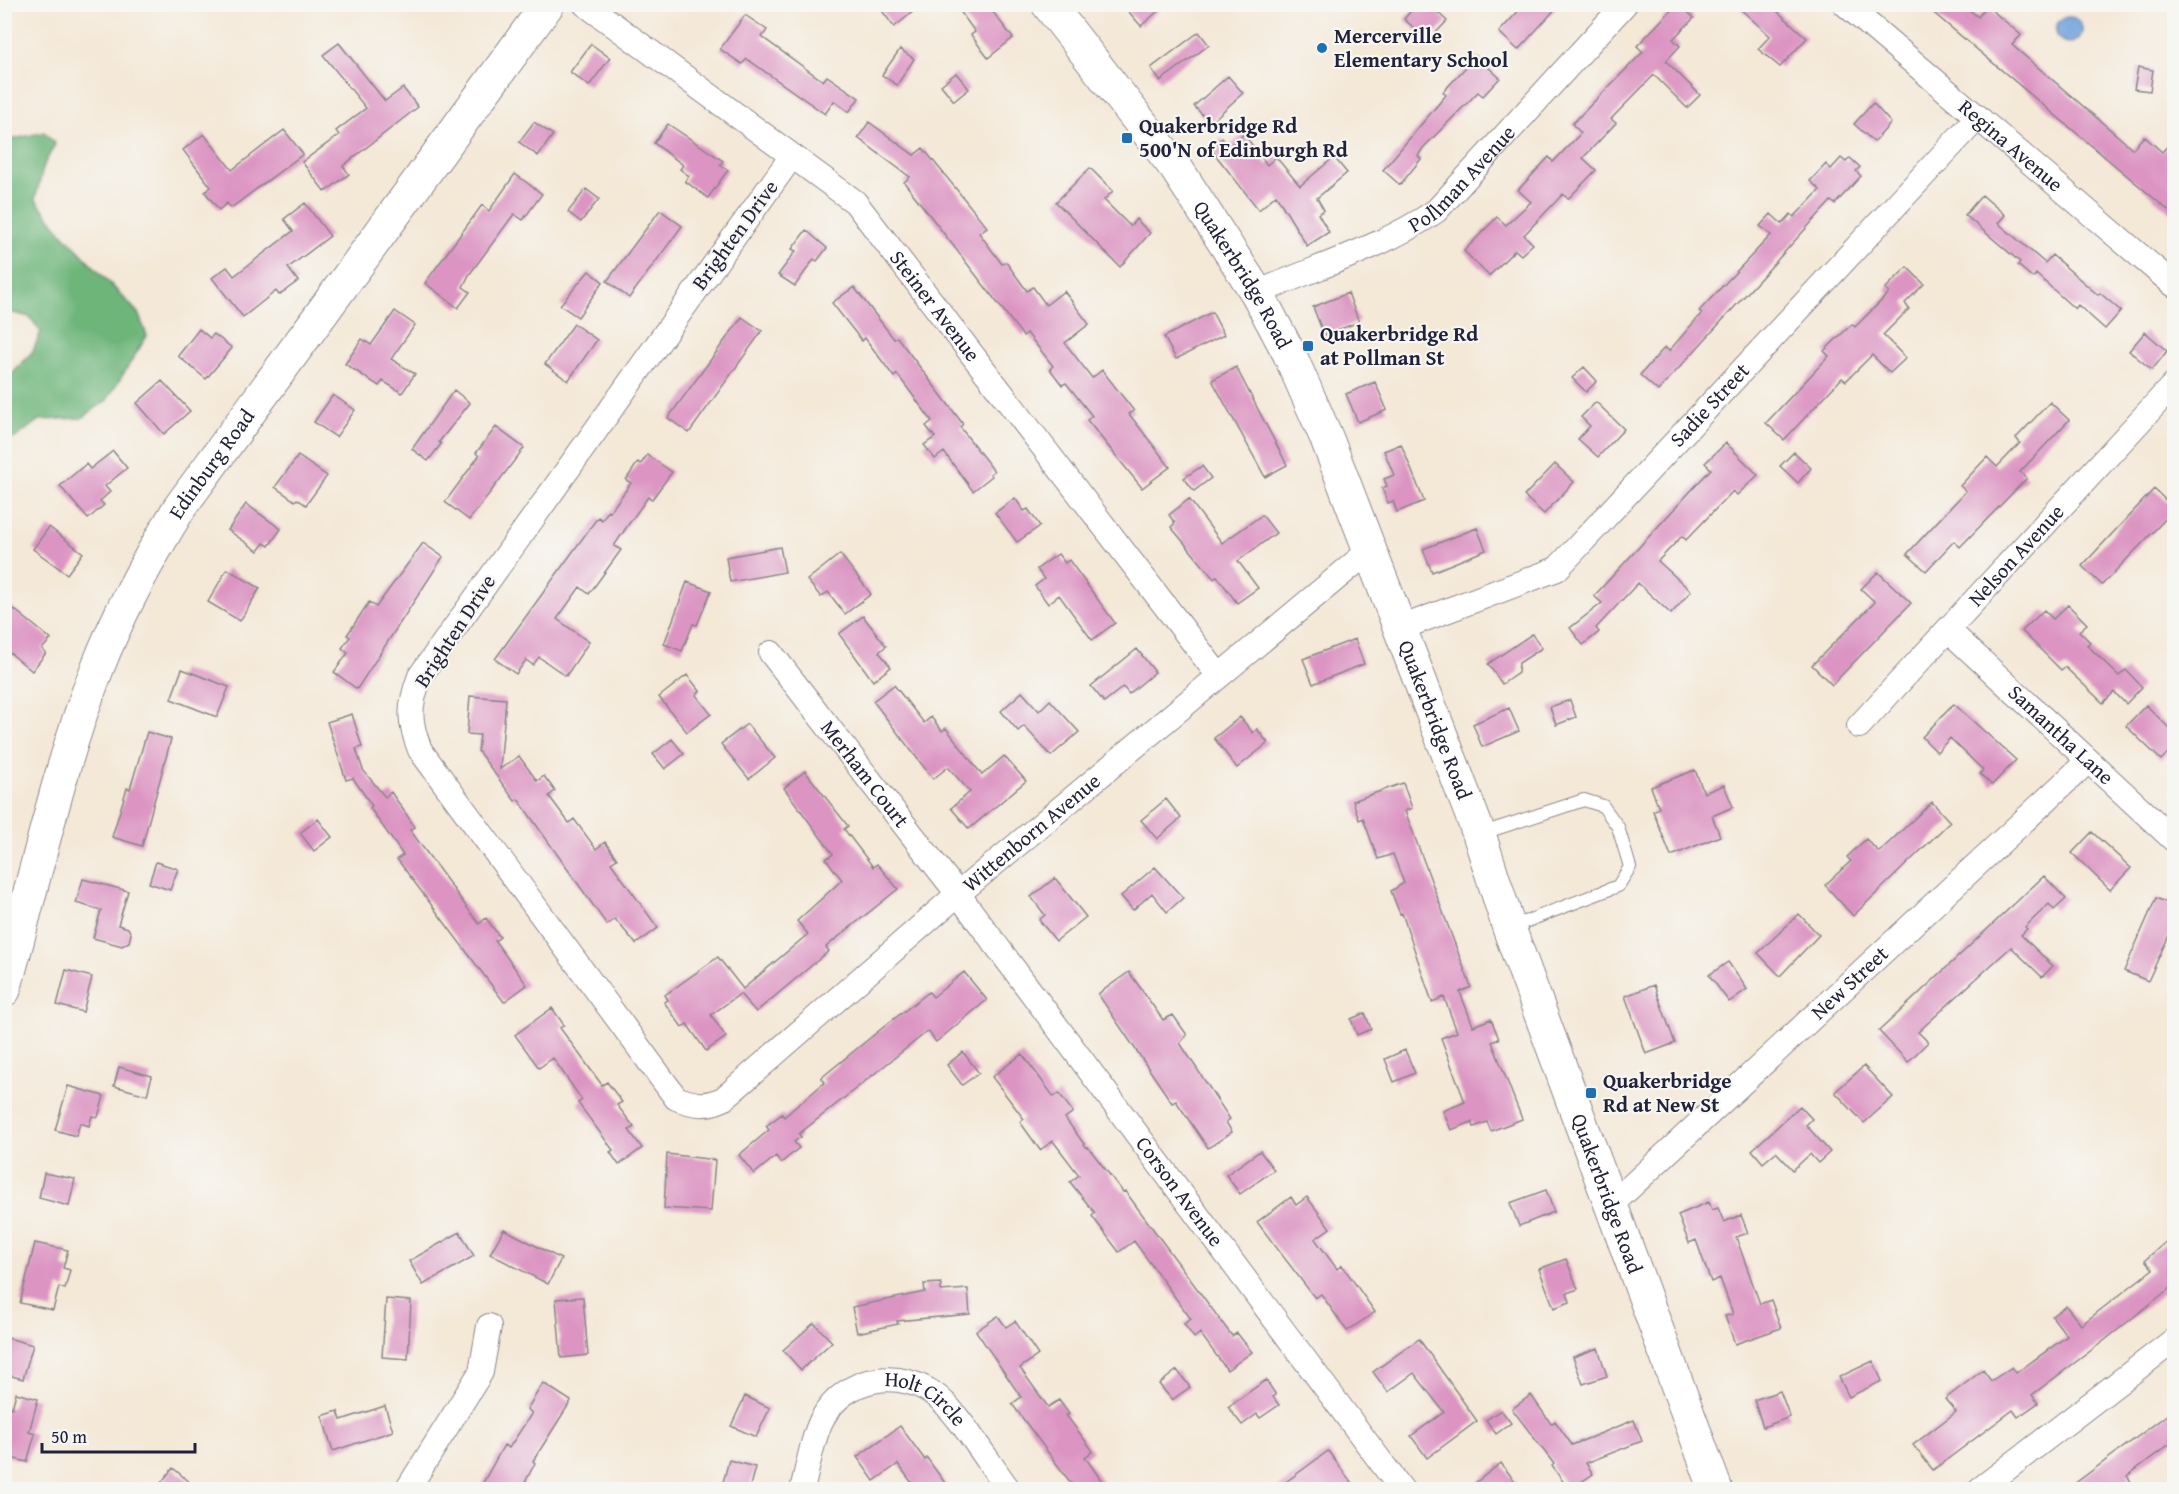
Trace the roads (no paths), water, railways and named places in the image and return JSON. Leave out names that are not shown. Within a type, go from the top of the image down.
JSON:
[{"type":"main road","name":"Edinburg Road","points":[[4,990],[77,727],[97,668],[150,556],[180,507],[548,4]]},
{"type":"main road","name":"Quakerbridge Road","points":[[1048,4],[1176,168],[1257,293],[1288,353],[1327,439],[1398,629],[1479,834],[1509,928],[1716,1490]]},
{"type":"street","name":"Steiner Avenue","points":[[585,4],[855,202],[1220,676]]},
{"type":"street","name":"Pollman Avenue","points":[[1257,293],[1367,250],[1409,229],[1436,211],[1625,4]]},
{"type":"street","name":"Regina Avenue","points":[[1845,4],[2175,285]]},
{"type":"street","name":"Sadie Street","points":[[1398,629],[1557,569],[1977,117]]},
{"type":"street","name":"Brighten Drive","points":[[692,1104],[676,1098],[667,1087],[420,750],[411,728],[411,702],[420,676],[792,156]]},
{"type":"street","name":"Nelson Avenue","points":[[1859,726],[2175,384]]},
{"type":"street","name":"Wittenborn Avenue","points":[[692,1104],[707,1106],[723,1100],[958,894],[1369,551]]},
{"type":"street","name":"Samantha Lane","points":[[1947,630],[2175,840]]},
{"type":"street","name":"Merham Court","points":[[771,653],[958,894]]},
{"type":"street","name":"New Street","points":[[1611,1205],[2088,761]]},
{"type":"street","name":"Corson Avenue","points":[[958,894],[1402,1490]]},
{"type":"street","points":[[407,1490],[481,1372],[489,1326]]},
{"type":"street","points":[[1979,1490],[2175,1340]]},
{"type":"street","name":"Holt Circle","points":[[802,1490],[821,1421],[831,1406],[845,1392],[862,1383],[881,1379],[903,1380],[923,1386],[941,1399],[1009,1490]]},
{"type":"lane","points":[[1479,834],[1584,800],[1603,806],[1618,826],[1630,867],[1618,886],[1509,928]]},
{"type":"water","points":[[2069,17],[2078,21],[2082,30],[2078,39],[2069,43],[2060,39],[2056,30],[2060,21]]},
{"type":"place","name":"Mercerville Elementary School","points":[[1322,48]]},
{"type":"place","name":"Quakerbridge Rd 500'N of Edinburgh Rd","points":[[1127,138]]},
{"type":"place","name":"Quakerbridge Rd at Pollman St","points":[[1308,346]]},
{"type":"place","name":"Quakerbridge Rd at New St","points":[[1591,1093]]}]
